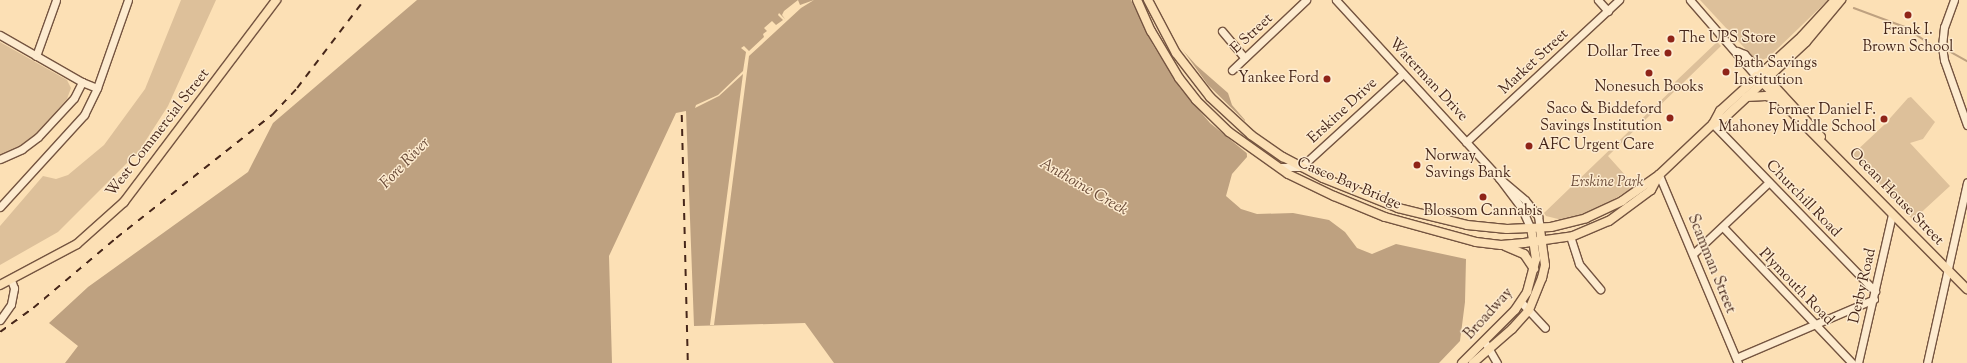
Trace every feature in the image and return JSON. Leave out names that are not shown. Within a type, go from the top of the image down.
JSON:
[{"type":"main road","name":"West Commercial Street","points":[[0,285],[77,244],[124,202],[276,0]]},
{"type":"main road","name":"Casco Bay Bridge","points":[[1138,0],[1164,55],[1196,100],[1244,144],[1276,167],[1334,196],[1386,217],[1465,239],[1501,245],[1534,242]]},
{"type":"main road","name":"Casco Bay Bridge","points":[[1148,0],[1169,41],[1201,87],[1235,121],[1283,157],[1352,191],[1421,214],[1490,228],[1531,229]]},
{"type":"main road","points":[[1531,229],[1567,224],[1599,213],[1622,201],[1660,175],[1712,124],[1720,111],[1758,74],[1802,36],[1835,0]]},
{"type":"main road","points":[[1712,124],[1721,121],[1765,81],[1820,27],[1841,0]]},
{"type":"main road","name":"Ocean House Street","points":[[1758,74],[1817,131],[1825,145]]},
{"type":"main road","name":"Ocean House Street","points":[[1765,81],[1777,99],[1825,145],[1967,289]]},
{"type":"main road","points":[[1746,97],[1766,96],[1777,99]]},
{"type":"main road","points":[[1534,242],[1570,236],[1618,216],[1651,190],[1660,175]]},
{"type":"main road","name":"Waterman Drive","points":[[1540,228],[1543,240]]},
{"type":"main road","name":"Waterman Drive","points":[[1531,229],[1534,242]]},
{"type":"main road","name":"Broadway","points":[[1462,363],[1487,345],[1528,310],[1542,278],[1545,255],[1543,240]]},
{"type":"main road","name":"Broadway","points":[[1473,363],[1521,302],[1531,282],[1534,270],[1534,242]]},
{"type":"main road","points":[[1501,245],[1524,254],[1534,270]]},
{"type":"street","points":[[36,56],[56,0]]},
{"type":"street","points":[[0,207],[79,122],[97,88],[128,0]]},
{"type":"street","name":"E Street","points":[[1232,70],[1306,0]]},
{"type":"street","name":"Waterman Drive","points":[[1336,0],[1402,74],[1499,178],[1522,209],[1531,229]]},
{"type":"street","points":[[1598,0],[1608,11]]},
{"type":"street","name":"Market Street","points":[[1466,142],[1620,0]]},
{"type":"street","points":[[1690,0],[1737,51],[1744,54],[1758,74]]},
{"type":"street","points":[[1954,0],[1944,27],[1942,47],[1944,60],[1967,125]]},
{"type":"street","points":[[1222,31],[1245,58]]},
{"type":"street","points":[[0,35],[82,82],[97,88]]},
{"type":"street","name":"Erskine Drive","points":[[1301,167],[1402,74]]},
{"type":"street","points":[[0,159],[38,137],[74,98],[82,82]]},
{"type":"street","name":"Churchill Road","points":[[1712,124],[1875,291]]},
{"type":"street","points":[[1276,167],[1301,167]]},
{"type":"street","name":"Scamman Street","points":[[1660,175],[1694,253],[1737,361]]},
{"type":"street","name":"Waterman Drive","points":[[1499,178],[1525,200],[1538,216],[1540,228]]},
{"type":"street","points":[[1694,253],[1769,182]]},
{"type":"street","points":[[1927,363],[1967,182]]},
{"type":"street","name":"Derby Road","points":[[1858,363],[1874,299],[1892,214]]},
{"type":"street","name":"Plymouth Road","points":[[1723,227],[1852,363]]},
{"type":"street","points":[[1570,236],[1579,264],[1600,289]]},
{"type":"street","points":[[0,320],[11,304],[14,288],[11,280]]},
{"type":"street","points":[[1737,361],[1874,299]]},
{"type":"street","points":[[1521,302],[1545,328]]},
{"type":"street","points":[[1487,345],[1497,363]]},
{"type":"green space","points":[[181,0],[216,0],[168,106],[139,151],[58,232],[0,265],[0,226],[43,176],[56,179],[68,175],[104,145],[145,89]]},
{"type":"green space","points":[[1700,0],[1828,0],[1769,57],[1762,60],[1753,57]]},
{"type":"green space","points":[[0,42],[67,80],[71,88],[67,99],[36,134],[23,145],[0,155]]},
{"type":"green space","name":"Erskine Park","points":[[1717,42],[1721,46],[1608,156],[1635,186],[1608,203],[1582,214],[1562,220],[1546,216],[1544,213],[1677,85],[1675,82]]},
{"type":"green space","points":[[1911,97],[1935,122],[1923,139],[1910,143],[1950,186],[1913,220],[1852,155],[1884,125],[1908,98]]},
{"type":"water","points":[[417,0],[1138,0],[1196,65],[1228,93],[1232,105],[1245,120],[1247,157],[1232,174],[1226,196],[1241,209],[1257,214],[1293,213],[1329,220],[1345,232],[1357,248],[1372,254],[1396,244],[1466,259],[1465,302],[1460,341],[1439,363],[834,363],[805,323],[694,326],[686,111],[676,113],[609,256],[612,363],[65,363],[78,346],[49,323],[88,287],[248,172],[273,123]]},
{"type":"pier","points":[[798,0],[800,5],[814,0],[801,8],[749,56],[714,325],[710,325],[743,74],[719,96],[695,108],[696,105],[718,95],[743,71],[746,52],[741,48],[744,46],[749,51],[764,37],[763,34],[767,31],[764,28],[772,21],[776,25],[783,20],[778,15],[779,13],[785,19],[782,15],[784,11]]},
{"type":"pier","points":[[1131,0],[1141,0],[1175,39],[1208,85],[1247,123],[1249,155],[1210,123],[1180,88],[1153,45]]},
{"type":"waterway","points":[[1854,8],[1905,27],[1935,47]]},
{"type":"waterway","points":[[1949,51],[1967,61]]},
{"type":"railway","points":[[0,332],[33,308],[116,238],[272,115],[297,88],[364,0]]},
{"type":"railway","points":[[682,115],[688,363]]},
{"type":"place","name":"Frank I. Brown School","points":[[1908,15]]},
{"type":"place","name":"The UPS Store","points":[[1671,39]]},
{"type":"place","name":"Dollar Tree","points":[[1668,53]]},
{"type":"place","name":"Bath Savings Institution","points":[[1726,72]]},
{"type":"place","name":"Nonesuch Books","points":[[1649,73]]},
{"type":"place","name":"Yankee Ford","points":[[1327,79]]},
{"type":"place","name":"Saco & Biddeford Savings Institution","points":[[1670,118]]},
{"type":"place","name":"Former Daniel F. Mahoney Middle School","points":[[1884,119]]},
{"type":"place","name":"AFC Urgent Care","points":[[1529,146]]},
{"type":"place","name":"Norway Savings Bank","points":[[1417,165]]},
{"type":"place","name":"Blossom Cannabis","points":[[1483,197]]},
{"type":"water label","name":"Fore River","points":[[406,164]]},
{"type":"water label","name":"Anthoine Creek","points":[[1083,188]]}]
